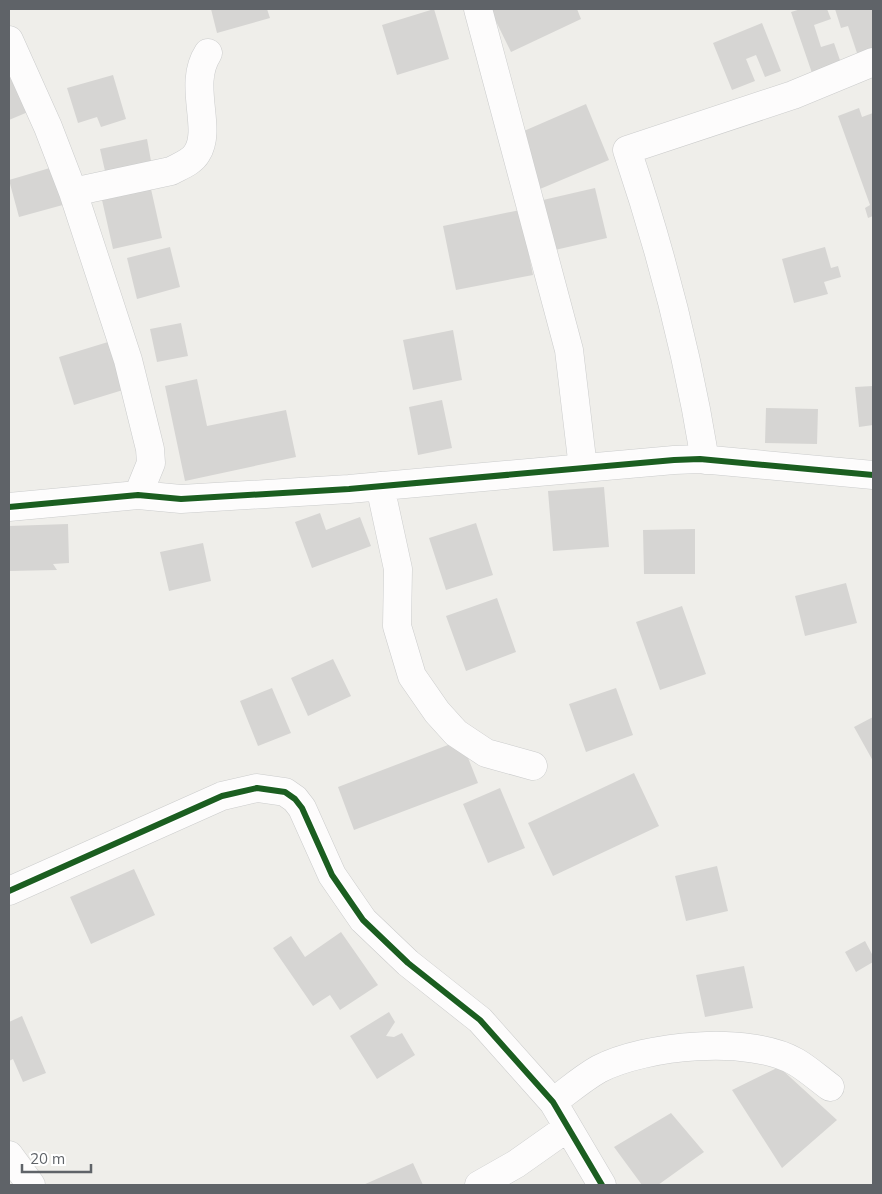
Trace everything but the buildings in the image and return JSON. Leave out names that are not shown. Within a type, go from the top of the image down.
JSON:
[{"type":"street","points":[[478,9],[499,95],[569,350],[583,468]]},
{"type":"street","points":[[9,40],[48,127],[73,192],[128,360],[150,448],[150,463],[147,477],[138,495]]},
{"type":"street","points":[[73,192],[171,170],[186,163],[197,153],[202,136],[199,74],[202,62],[208,53]]},
{"type":"street","points":[[705,460],[694,390],[645,203],[627,150],[793,95],[873,62]]},
{"type":"street","points":[[9,507],[138,495],[181,499],[380,486],[674,460],[705,460],[873,475]]},
{"type":"street","points":[[380,486],[398,569],[398,626],[412,676],[437,712],[456,733],[486,753],[533,766]]},
{"type":"street","points":[[9,890],[222,796],[257,788],[285,792],[302,808],[332,875],[363,920],[408,963],[480,1020],[553,1102],[602,1185]]},
{"type":"street","points":[[553,1102],[600,1069],[636,1055],[678,1048],[733,1047],[770,1051],[796,1062],[830,1087]]},
{"type":"street","points":[[479,1185],[516,1164],[568,1128]]},
{"type":"street","points":[[9,1155],[31,1185]]},
{"type":"cycle path","points":[[9,507],[138,495],[181,499],[349,489],[700,459],[873,475]]},
{"type":"cycle path","points":[[9,891],[222,796],[257,788],[285,792],[295,799],[302,808],[332,875],[363,920],[408,963],[480,1020],[553,1102],[602,1185]]}]
